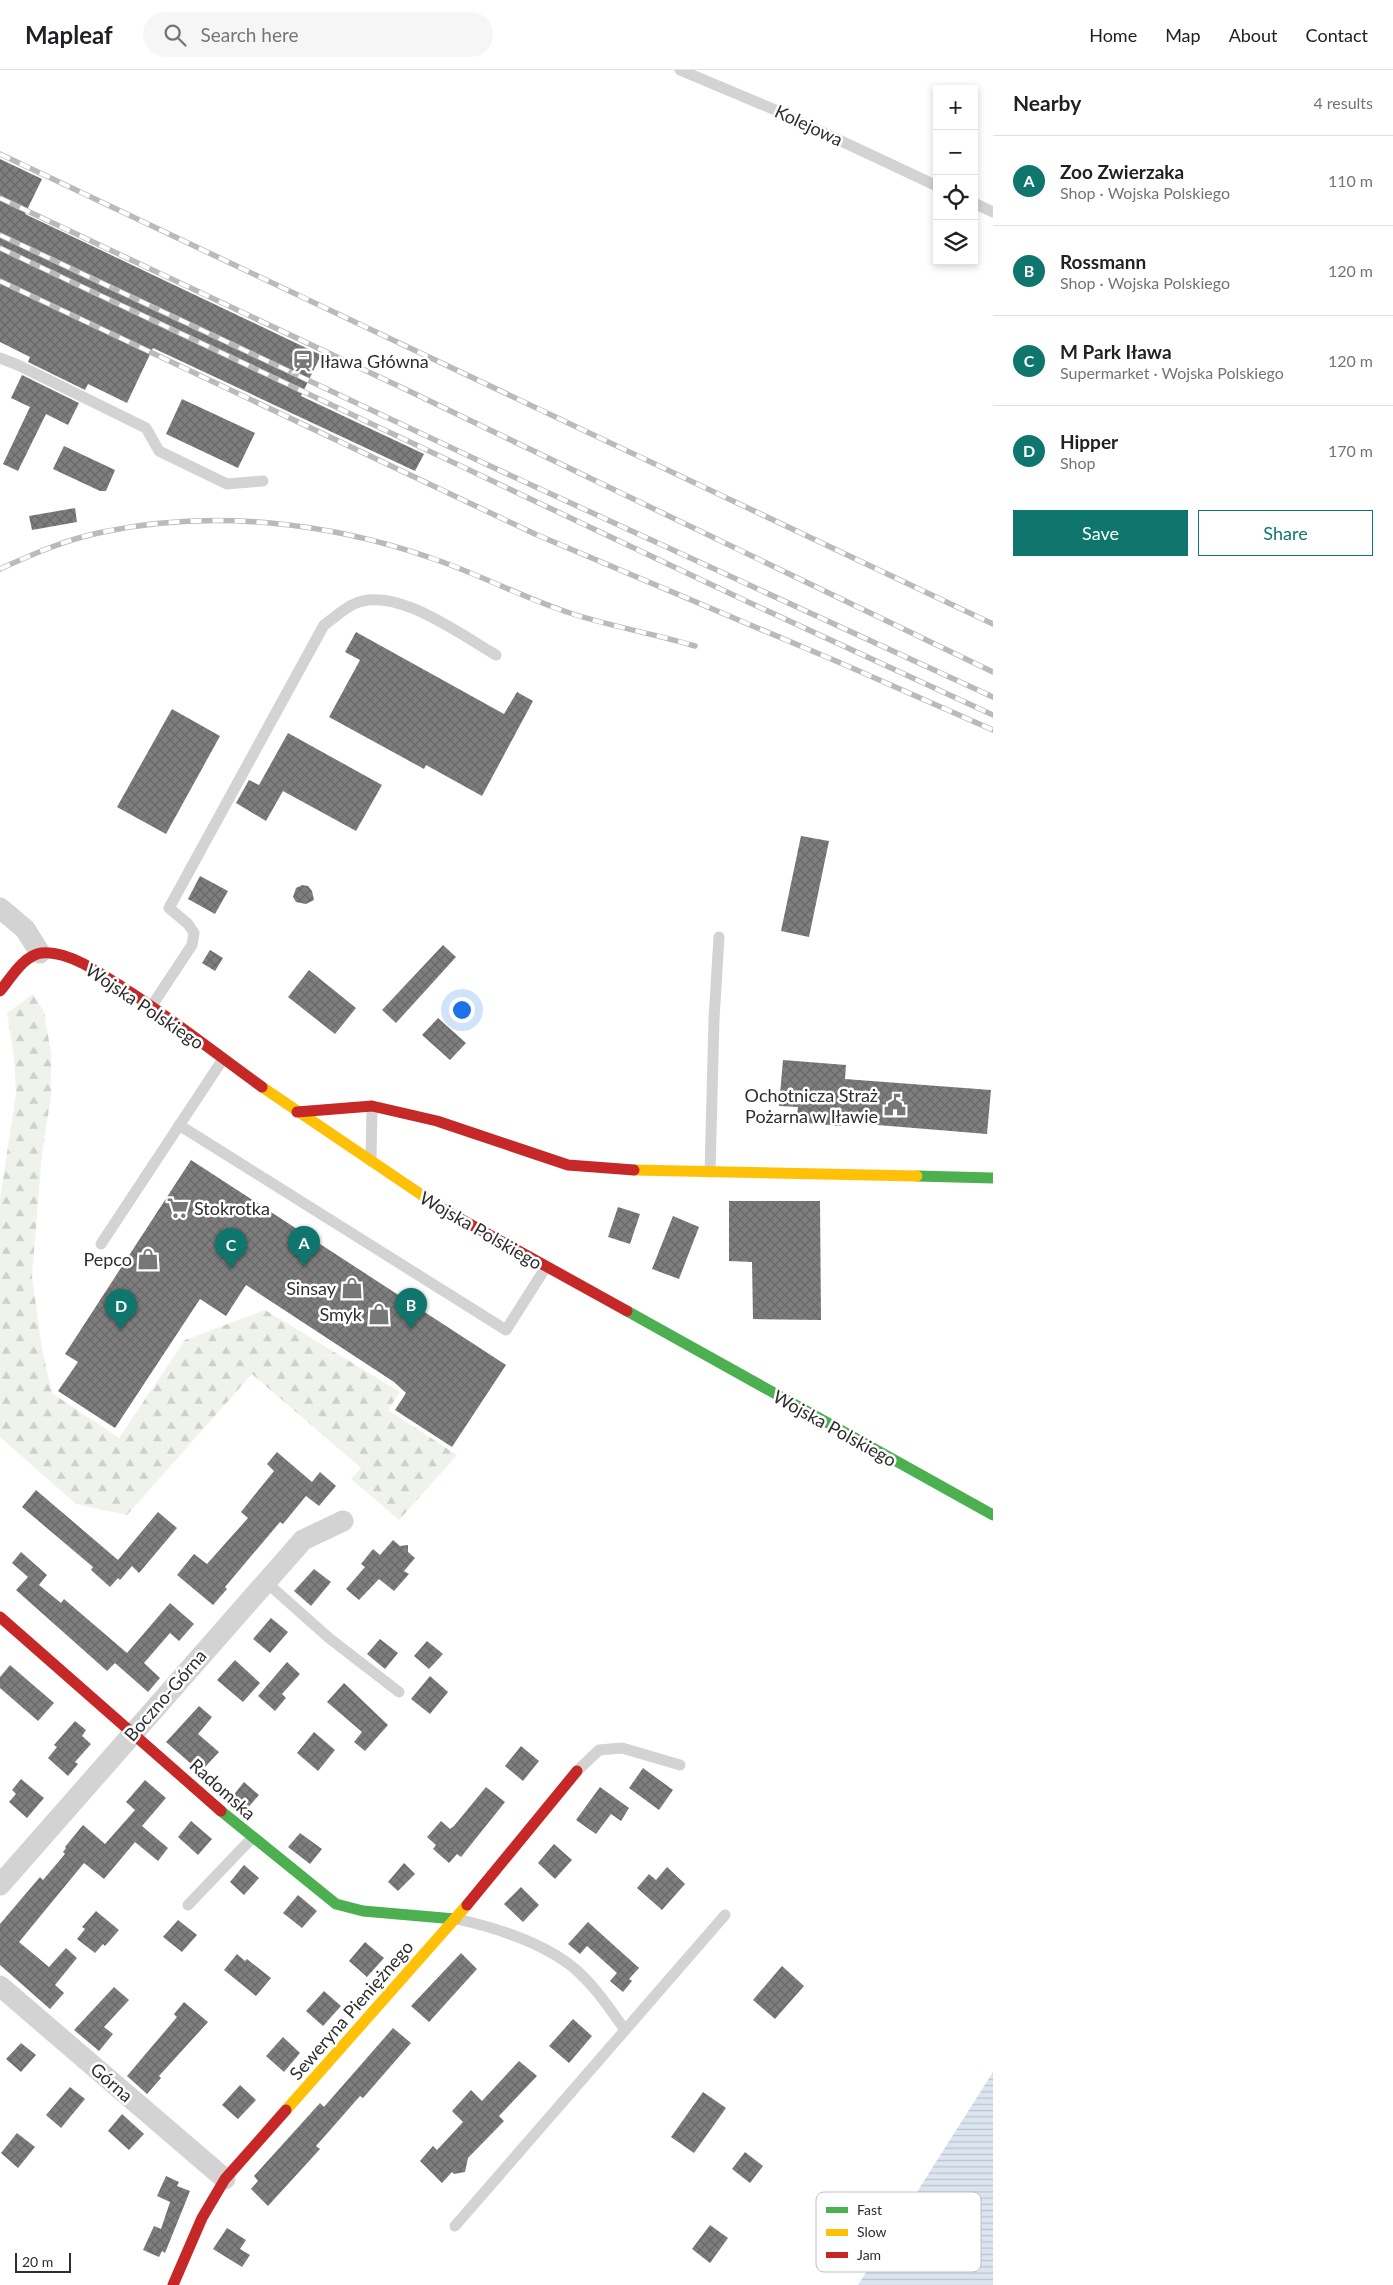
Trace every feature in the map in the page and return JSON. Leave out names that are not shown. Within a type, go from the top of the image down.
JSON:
[{"type":"street","points":[[0,908],[25,929],[40,953],[27,959],[0,991]]},
{"type":"street","name":"Wojska Polskiego","points":[[40,953],[54,953],[83,964],[151,1007],[297,1112],[426,1200],[993,1516]]},
{"type":"street","points":[[297,1112],[372,1106],[437,1121],[568,1165],[610,1170],[993,1178]]},
{"type":"street","name":"Boczno-Górna","points":[[0,1885],[303,1540],[343,1522]]},
{"type":"street","name":"Radomska","points":[[0,1618],[133,1732],[252,1838],[336,1904],[363,1912],[454,1919]]},
{"type":"street","name":"Seweryna Pieniężnego","points":[[173,2285],[202,2218],[224,2179],[454,1919],[578,1771]]},
{"type":"street","name":"Górna","points":[[0,1986],[224,2179]]},
{"type":"lane","name":"Kolejowa","points":[[680,70],[774,108],[933,184]]},
{"type":"lane","points":[[978,205],[993,212]]},
{"type":"lane","points":[[0,358],[18,364],[146,428],[158,451],[227,484],[263,481]]},
{"type":"lane","points":[[151,1007],[192,945],[194,933],[188,924],[169,908],[324,625],[353,604],[380,598],[414,609],[496,655]]},
{"type":"lane","points":[[710,1172],[714,1020],[719,937]]},
{"type":"lane","points":[[101,1244],[223,1059]]},
{"type":"lane","points":[[370,1163],[372,1106]]},
{"type":"lane","points":[[179,1125],[506,1330],[546,1267]]},
{"type":"lane","points":[[266,1582],[329,1638],[398,1692]]},
{"type":"lane","points":[[578,1771],[599,1750],[622,1748],[680,1765]]},
{"type":"lane","points":[[188,1905],[252,1838]]},
{"type":"lane","points":[[455,2226],[725,1915]]},
{"type":"lane","points":[[454,1919],[483,1925],[546,1949],[574,1968],[608,2005],[624,2030]]},
{"type":"green space","points":[[33,994],[44,1012],[51,1053],[51,1096],[42,1154],[32,1276],[42,1349],[52,1393],[119,1438],[185,1340],[265,1310],[400,1392],[388,1410],[457,1455],[399,1520],[351,1479],[361,1468],[252,1374],[127,1515],[76,1504],[0,1437],[0,1199],[16,1094],[14,1056],[7,1013]]},
{"type":"shaded area","points":[[993,2072],[993,2285],[858,2285],[866,2272],[981,2272],[981,2192],[917,2192]]},
{"type":"building","points":[[0,159],[42,179],[25,214],[321,355],[301,396],[424,454],[415,471],[153,348],[127,403],[88,384],[85,390],[28,362],[30,357],[0,342]]},
{"type":"building","points":[[22,375],[79,403],[68,425],[46,414],[18,471],[3,464],[30,407],[11,398]]},
{"type":"building","points":[[182,399],[255,433],[238,468],[166,434]]},
{"type":"building","points":[[64,446],[115,470],[106,491],[100,491],[53,469]]},
{"type":"building","points":[[75,508],[77,522],[32,530],[29,516]]},
{"type":"building","points":[[356,632],[504,714],[517,692],[533,701],[482,796],[426,765],[424,769],[329,717],[360,660],[345,652]]},
{"type":"building","points":[[172,709],[220,736],[166,834],[117,807]]},
{"type":"building","points":[[288,733],[382,785],[356,831],[283,791],[266,821],[236,803],[249,780],[259,785]]},
{"type":"building","points":[[801,836],[829,841],[809,937],[781,931]]},
{"type":"building","points":[[200,876],[228,891],[215,914],[188,899]]},
{"type":"building","points":[[302,885],[308,886],[312,891],[314,900],[306,904],[296,902],[293,897],[296,888]]},
{"type":"building","points":[[443,945],[456,957],[396,1023],[382,1010]]},
{"type":"building","points":[[210,950],[223,958],[215,971],[202,963]]},
{"type":"building","points":[[309,970],[356,1008],[335,1034],[288,997]]},
{"type":"building","points":[[438,1018],[466,1043],[450,1060],[422,1035]]},
{"type":"building","points":[[783,1060],[846,1065],[845,1079],[991,1090],[987,1134],[841,1122],[841,1126],[796,1122],[798,1107],[779,1106]]},
{"type":"building","points":[[191,1160],[506,1365],[452,1447],[395,1410],[406,1393],[394,1382],[246,1285],[226,1316],[200,1299],[115,1428],[58,1391],[78,1362],[65,1354]]},
{"type":"building","points":[[729,1201],[820,1201],[821,1320],[753,1319],[752,1262],[729,1261]]},
{"type":"building","points":[[618,1207],[640,1214],[630,1244],[608,1237]]},
{"type":"building","points":[[673,1216],[699,1227],[679,1279],[652,1269]]},
{"type":"building","points":[[277,1452],[312,1482],[320,1472],[336,1486],[319,1506],[306,1496],[283,1524],[280,1522],[225,1587],[227,1589],[213,1605],[177,1575],[194,1554],[207,1564],[248,1518],[241,1512],[274,1471],[267,1464]]},
{"type":"building","points":[[36,1490],[118,1560],[158,1512],[177,1528],[139,1573],[132,1566],[120,1580],[118,1578],[110,1587],[91,1570],[93,1567],[22,1507]]},
{"type":"building","points":[[393,1540],[400,1546],[408,1545],[408,1552],[415,1558],[404,1571],[409,1574],[394,1591],[379,1579],[359,1600],[346,1589],[365,1567],[361,1564],[373,1549],[380,1555]]},
{"type":"building","points":[[21,1552],[47,1575],[39,1585],[61,1603],[64,1599],[127,1653],[170,1603],[194,1624],[179,1641],[170,1633],[144,1663],[160,1678],[148,1692],[115,1663],[107,1671],[16,1590],[28,1577],[12,1563]]},
{"type":"building","points":[[314,1569],[331,1582],[311,1606],[294,1591]]},
{"type":"building","points":[[271,1618],[288,1632],[270,1653],[253,1639]]},
{"type":"building","points":[[380,1639],[398,1653],[385,1669],[367,1654]]},
{"type":"building","points":[[427,1641],[443,1654],[429,1669],[414,1656]]},
{"type":"building","points":[[235,1660],[260,1683],[243,1702],[217,1680]]},
{"type":"building","points":[[287,1662],[300,1674],[282,1694],[286,1698],[275,1711],[258,1696]]},
{"type":"building","points":[[10,1665],[54,1703],[38,1721],[0,1688],[0,1677]]},
{"type":"building","points":[[430,1676],[448,1692],[430,1714],[411,1699]]},
{"type":"building","points":[[344,1683],[388,1725],[365,1751],[354,1742],[362,1732],[327,1702]]},
{"type":"building","points":[[199,1706],[212,1717],[198,1734],[219,1752],[204,1768],[201,1765],[197,1769],[166,1742]]},
{"type":"building","points":[[75,1721],[86,1730],[82,1736],[91,1744],[75,1762],[78,1764],[68,1776],[48,1758],[57,1747],[54,1745]]},
{"type":"building","points":[[314,1732],[335,1750],[318,1771],[297,1753]]},
{"type":"building","points":[[521,1746],[539,1761],[523,1781],[505,1766]]},
{"type":"building","points":[[643,1768],[673,1790],[659,1810],[629,1788]]},
{"type":"building","points":[[21,1779],[44,1798],[27,1818],[9,1802],[16,1794],[12,1790]]},
{"type":"building","points":[[145,1780],[166,1798],[142,1826],[168,1848],[158,1861],[135,1842],[104,1879],[84,1863],[19,1942],[49,1967],[66,1948],[77,1958],[55,1985],[64,1993],[50,2009],[0,1965],[0,1924],[40,1877],[43,1880],[65,1854],[63,1852],[65,1847],[83,1825],[105,1844],[135,1810],[126,1802]]},
{"type":"building","points":[[244,1782],[259,1795],[245,1811],[231,1798]]},
{"type":"building","points":[[486,1787],[505,1802],[461,1857],[457,1854],[449,1863],[433,1849],[436,1845],[427,1837],[441,1821],[450,1829],[454,1826]]},
{"type":"building","points":[[600,1787],[629,1808],[621,1821],[611,1814],[596,1834],[576,1820]]},
{"type":"building","points":[[191,1821],[212,1839],[198,1855],[178,1837]]},
{"type":"building","points":[[300,1833],[322,1849],[310,1864],[288,1847]]},
{"type":"building","points":[[554,1844],[572,1860],[555,1879],[538,1863]]},
{"type":"building","points":[[404,1863],[415,1874],[398,1891],[388,1882]]},
{"type":"building","points":[[244,1865],[259,1878],[244,1895],[230,1882]]},
{"type":"building","points":[[667,1867],[685,1884],[662,1910],[637,1888],[649,1874],[656,1880]]},
{"type":"building","points":[[521,1887],[539,1905],[523,1922],[504,1904]]},
{"type":"building","points":[[298,1895],[317,1911],[302,1928],[283,1913]]},
{"type":"building","points":[[96,1911],[119,1930],[105,1946],[103,1944],[95,1953],[77,1939],[85,1929],[82,1927]]},
{"type":"building","points":[[178,1920],[197,1935],[182,1952],[163,1937]]},
{"type":"building","points":[[588,1922],[639,1968],[629,1979],[632,1981],[623,1992],[610,1981],[617,1973],[587,1946],[580,1954],[568,1944]]},
{"type":"building","points":[[365,1942],[384,1958],[367,1977],[349,1961]]},
{"type":"building","points":[[461,1953],[477,1969],[429,2022],[411,2006]]},
{"type":"building","points":[[237,1954],[245,1961],[247,1959],[271,1978],[256,1996],[224,1970]]},
{"type":"building","points":[[782,1966],[804,1986],[775,2019],[753,2000]]},
{"type":"building","points":[[114,1987],[129,2000],[104,2027],[113,2034],[99,2051],[74,2030]]},
{"type":"building","points":[[324,1991],[341,2006],[323,2026],[306,2011]]},
{"type":"building","points":[[184,2002],[208,2022],[159,2076],[161,2078],[147,2094],[127,2076],[177,2017],[174,2014]]},
{"type":"building","points":[[573,2019],[592,2036],[569,2063],[549,2046]]},
{"type":"building","points":[[393,2028],[411,2043],[363,2098],[360,2096],[316,2146],[320,2149],[268,2206],[251,2189],[258,2181],[254,2176],[320,2103],[324,2107]]},
{"type":"building","points":[[283,2037],[300,2053],[284,2072],[266,2056]]},
{"type":"building","points":[[21,2043],[36,2055],[21,2072],[6,2059]]},
{"type":"building","points":[[519,2061],[537,2076],[499,2116],[504,2121],[468,2158],[465,2172],[454,2174],[452,2172],[442,2183],[420,2161],[433,2146],[437,2150],[463,2122],[452,2111],[471,2090],[482,2101]]},
{"type":"building","points":[[240,2085],[256,2100],[238,2119],[222,2105]]},
{"type":"building","points":[[70,2087],[85,2099],[61,2128],[46,2115]]},
{"type":"building","points":[[703,2092],[726,2108],[694,2153],[671,2137]]},
{"type":"building","points":[[122,2114],[144,2134],[129,2150],[108,2131]]},
{"type":"building","points":[[17,2133],[35,2147],[18,2168],[1,2153]]},
{"type":"building","points":[[745,2152],[763,2166],[750,2183],[732,2169]]},
{"type":"building","points":[[166,2176],[179,2182],[177,2186],[190,2191],[165,2253],[162,2251],[159,2257],[143,2250],[154,2226],[161,2229],[170,2202],[157,2196]]},
{"type":"building","points":[[710,2225],[728,2238],[710,2263],[692,2249]]},
{"type":"building","points":[[227,2228],[246,2240],[240,2249],[250,2255],[242,2267],[213,2249]]},
{"type":"railway","points":[[0,154],[993,624]]},
{"type":"railway","points":[[0,198],[409,391],[993,672]]},
{"type":"railway","points":[[0,235],[488,465],[993,697]]},
{"type":"railway","points":[[0,248],[746,601],[993,715]]},
{"type":"railway","points":[[0,281],[535,534],[843,664],[993,730]]},
{"type":"railway","points":[[0,569],[63,543],[103,532],[144,525],[186,521],[270,523],[312,528],[394,546],[450,565],[564,611],[695,646]]},
{"type":"traffic: fast","points":[[917,1176],[993,1178]]},
{"type":"traffic: fast","points":[[627,1311],[993,1515]]},
{"type":"traffic: fast","points":[[221,1811],[336,1904],[363,1911],[455,1919]]},
{"type":"traffic: slow","points":[[262,1087],[441,1208]]},
{"type":"traffic: slow","points":[[634,1170],[917,1176]]},
{"type":"traffic: slow","points":[[286,2110],[467,1905]]},
{"type":"traffic: jam","points":[[0,991],[18,968],[35,955],[52,953],[69,957],[130,992],[262,1087]]},
{"type":"traffic: jam","points":[[297,1112],[372,1106],[437,1121],[568,1165],[634,1170]]},
{"type":"traffic: jam","points":[[441,1208],[627,1311]]},
{"type":"traffic: jam","points":[[0,1617],[221,1811]]},
{"type":"traffic: jam","points":[[467,1905],[577,1771]]},
{"type":"traffic: jam","points":[[173,2285],[202,2218],[225,2179],[286,2110]]},
{"type":"place","name":"Iława Główna","points":[[303,361]]},
{"type":"place","name":"Ochotnicza Straż Pożarna w Iławie","points":[[895,1105]]},
{"type":"place","name":"Stokrotka","points":[[178,1208]]},
{"type":"place","name":"Pepco","points":[[148,1259]]},
{"type":"place","name":"Zoo Zwierzaka","points":[[304,1267]]},
{"type":"place","name":"M Park Iława","points":[[231,1269]]},
{"type":"place","name":"Sinsay","points":[[352,1288]]},
{"type":"place","name":"Smyk","points":[[379,1314]]},
{"type":"place","name":"Rossmann","points":[[411,1329]]},
{"type":"place","name":"Hipper","points":[[121,1330]]}]
